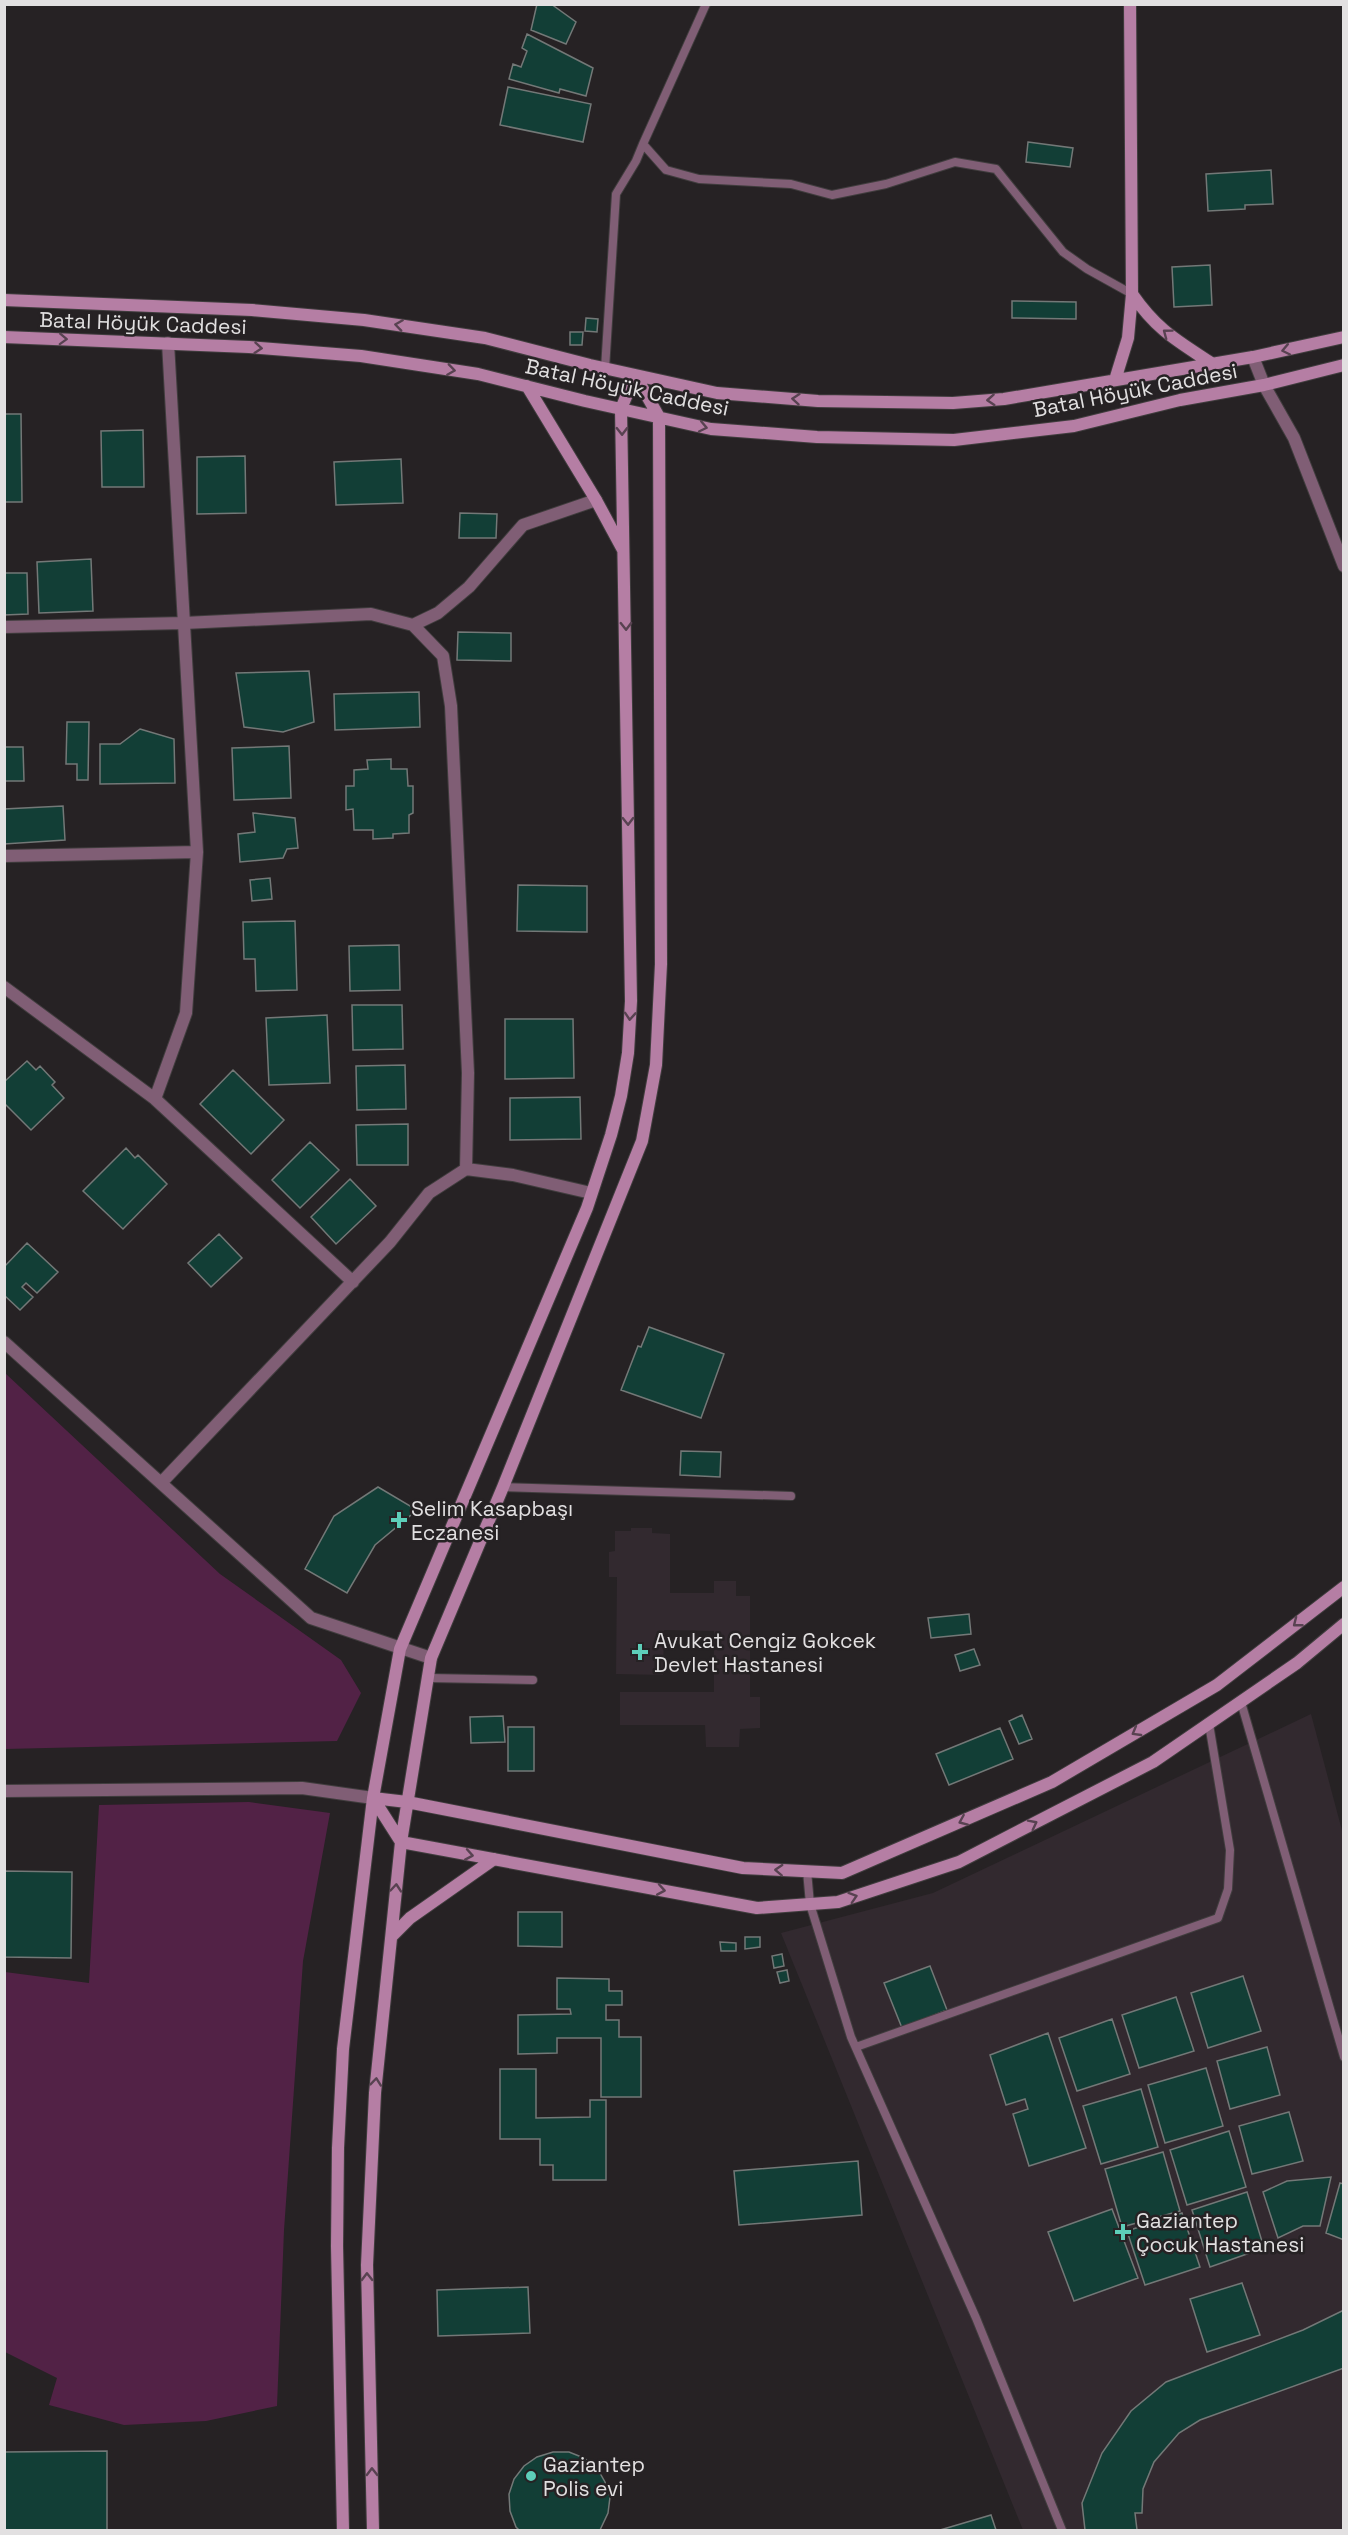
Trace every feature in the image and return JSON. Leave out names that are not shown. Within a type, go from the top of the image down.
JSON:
[{"type":"street","points":[[1115,380],[1128,338],[1132,294],[1130,4]]},
{"type":"street","points":[[1132,294],[1148,316],[1163,331],[1211,363]]},
{"type":"street","name":"Batal Höyük Caddesi","points":[[4,300],[252,310],[364,320],[485,338],[605,369],[717,393],[818,401],[953,403],[1004,399],[1254,357],[1344,337]]},
{"type":"street","name":"Batal Höyük Caddesi","points":[[4,337],[249,347],[361,356],[478,374],[711,429],[817,438],[954,440],[1074,426],[1180,400],[1264,385],[1344,365]]},
{"type":"street","points":[[155,1099],[186,1013],[197,852],[168,344]]},
{"type":"street","points":[[1254,357],[1264,385],[1294,438],[1344,566]]},
{"type":"street","points":[[343,2530],[337,2246],[338,2148],[343,2049],[373,1798],[400,1649],[582,1219],[612,1135],[628,1053],[631,1001],[621,409],[635,375]]},
{"type":"street","points":[[373,2530],[367,2265],[369,2176],[400,1842],[431,1658],[503,1487],[642,1141],[656,1065],[661,964],[659,417],[635,375]]},
{"type":"street","points":[[527,386],[625,552]]},
{"type":"street","points":[[413,625],[438,613],[469,587],[523,525],[596,500]]},
{"type":"street","points":[[4,627],[184,623],[371,614],[413,625],[443,656],[451,706],[468,1073],[466,1168]]},
{"type":"street","points":[[4,856],[197,852]]},
{"type":"street","points":[[4,987],[155,1099],[353,1282]]},
{"type":"street","points":[[161,1483],[390,1242],[429,1193],[466,1168],[513,1174],[591,1193]]},
{"type":"street","points":[[4,1342],[311,1618],[431,1658]]},
{"type":"street","points":[[4,1791],[302,1788],[407,1802],[743,1868],[842,1873],[1052,1782],[1216,1685],[1344,1587]]},
{"type":"street","points":[[373,1798],[400,1842],[757,1908],[838,1902],[959,1862],[1153,1762],[1297,1664],[1344,1624]]},
{"type":"street","points":[[392,1936],[410,1918],[494,1859]]},
{"type":"lane","points":[[605,369],[616,194],[636,161],[706,4]]},
{"type":"lane","points":[[643,144],[666,170],[699,179],[791,184],[832,195],[886,184],[956,162],[996,169],[1063,252],[1132,294]]},
{"type":"lane","points":[[503,1487],[791,1496]]},
{"type":"lane","points":[[428,1678],[533,1680]]},
{"type":"lane","points":[[1241,1702],[1344,2057]]},
{"type":"lane","points":[[856,2047],[1218,1917],[1228,1889],[1230,1850],[1209,1724]]},
{"type":"lane","points":[[807,1871],[810,1904],[856,2047],[976,2318],[1062,2530]]},
{"type":"shaded area","points":[[5,1373],[220,1574],[341,1660],[361,1693],[337,1741],[5,1749]]},
{"type":"shaded area","name":"Avukat Cengiz Gokcek Devlet Hastanesi","points":[[631,1528],[652,1528],[652,1533],[670,1534],[670,1593],[714,1593],[714,1581],[736,1581],[736,1596],[750,1596],[750,1697],[760,1697],[760,1728],[740,1729],[739,1747],[706,1747],[705,1725],[620,1725],[620,1692],[714,1692],[714,1631],[664,1630],[663,1675],[616,1674],[617,1577],[609,1577],[609,1552],[615,1551],[615,1531],[631,1531]]},
{"type":"shaded area","name":"Gaziantep Çocuk Hastanesi","points":[[1311,1714],[1344,1838],[1343,2530],[1023,2530],[781,1933],[933,1893]]},
{"type":"shaded area","points":[[249,1802],[330,1813],[303,1961],[284,2230],[277,2406],[206,2421],[124,2425],[49,2405],[57,2378],[5,2352],[5,1972],[89,1983],[99,1805]]},
{"type":"building","points":[[537,4],[551,4],[576,22],[566,44],[531,30]]},
{"type":"building","points":[[527,34],[593,68],[586,96],[560,89],[559,93],[509,79],[513,64],[521,67],[527,51],[522,48]]},
{"type":"building","points":[[508,87],[591,104],[583,142],[500,125]]},
{"type":"building","points":[[1028,142],[1073,148],[1070,167],[1026,162]]},
{"type":"building","points":[[1271,170],[1273,204],[1245,205],[1245,209],[1208,211],[1206,174]]},
{"type":"building","points":[[1210,265],[1212,305],[1174,307],[1172,267]]},
{"type":"building","points":[[1012,301],[1076,302],[1076,319],[1012,318]]},
{"type":"building","points":[[586,318],[598,319],[597,332],[585,331]]},
{"type":"building","points":[[570,332],[583,332],[582,345],[570,345]]},
{"type":"building","points":[[4,414],[21,414],[22,502],[4,502]]},
{"type":"building","points":[[143,430],[144,487],[102,487],[101,431]]},
{"type":"building","points":[[245,456],[246,513],[197,514],[197,457]]},
{"type":"building","points":[[401,459],[403,503],[336,505],[334,462]]},
{"type":"building","points":[[460,513],[497,514],[496,538],[459,538]]},
{"type":"building","points":[[91,559],[93,611],[39,613],[37,562]]},
{"type":"building","points":[[4,573],[27,573],[28,614],[4,615]]},
{"type":"building","points":[[458,632],[511,633],[511,661],[457,660]]},
{"type":"building","points":[[309,671],[314,722],[283,732],[244,727],[236,673]]},
{"type":"building","points":[[419,692],[420,727],[335,730],[334,694]]},
{"type":"building","points":[[67,722],[89,722],[88,780],[77,780],[77,764],[66,764]]},
{"type":"building","points":[[140,729],[174,739],[175,783],[100,784],[100,744],[120,744]]},
{"type":"building","points":[[289,746],[291,798],[234,800],[232,748]]},
{"type":"building","points":[[4,747],[23,747],[24,781],[4,781]]},
{"type":"building","points":[[391,759],[391,769],[407,769],[408,786],[413,786],[413,813],[409,815],[409,833],[393,834],[393,838],[373,839],[373,830],[354,830],[353,809],[346,810],[346,786],[354,786],[354,770],[368,769],[367,760]]},
{"type":"building","points":[[63,806],[65,840],[4,844],[4,809]]},
{"type":"building","points":[[253,813],[295,818],[298,848],[287,849],[283,858],[240,862],[238,834],[255,832]]},
{"type":"building","points":[[270,878],[272,899],[252,901],[250,880]]},
{"type":"building","points":[[518,885],[587,886],[587,932],[517,931]]},
{"type":"building","points":[[295,921],[297,990],[256,991],[255,959],[244,959],[243,922]]},
{"type":"building","points":[[399,945],[400,990],[350,991],[349,946]]},
{"type":"building","points":[[352,1005],[402,1005],[403,1049],[353,1050]]},
{"type":"building","points":[[327,1015],[330,1083],[269,1085],[266,1018]]},
{"type":"building","points":[[505,1019],[573,1019],[574,1078],[505,1079]]},
{"type":"building","points":[[27,1061],[36,1070],[40,1066],[55,1082],[52,1085],[64,1098],[31,1130],[4,1103],[4,1082]]},
{"type":"building","points":[[405,1065],[406,1109],[357,1110],[356,1066]]},
{"type":"building","points":[[233,1070],[284,1120],[251,1154],[200,1104]]},
{"type":"building","points":[[580,1097],[581,1139],[510,1140],[510,1098]]},
{"type":"building","points":[[408,1124],[408,1165],[357,1165],[356,1125]]},
{"type":"building","points":[[310,1142],[339,1170],[300,1208],[272,1180]]},
{"type":"building","points":[[126,1148],[135,1158],[138,1155],[167,1184],[123,1229],[83,1191]]},
{"type":"building","points":[[350,1179],[376,1206],[336,1244],[311,1217]]},
{"type":"building","points":[[219,1234],[242,1258],[211,1287],[188,1263]]},
{"type":"building","points":[[27,1243],[58,1272],[37,1293],[26,1283],[22,1287],[33,1297],[20,1310],[4,1295],[4,1267]]},
{"type":"building","points":[[649,1327],[724,1354],[701,1418],[621,1390],[638,1346],[641,1347]]},
{"type":"building","points":[[681,1451],[721,1452],[720,1477],[680,1475]]},
{"type":"building","points":[[378,1487],[417,1510],[375,1545],[347,1593],[305,1569],[334,1516]]},
{"type":"building","points":[[969,1614],[971,1634],[931,1638],[928,1618]]},
{"type":"building","points":[[974,1649],[980,1665],[960,1671],[955,1655]]},
{"type":"building","points":[[1022,1715],[1032,1739],[1019,1744],[1009,1721]]},
{"type":"building","points":[[503,1716],[505,1742],[471,1743],[470,1717]]},
{"type":"building","points":[[508,1727],[534,1727],[534,1771],[508,1771]]},
{"type":"building","points":[[1000,1728],[1013,1759],[949,1785],[936,1754]]},
{"type":"building","points":[[4,1871],[72,1872],[71,1958],[4,1957]]},
{"type":"building","points":[[518,1912],[562,1912],[562,1947],[518,1946]]},
{"type":"building","points":[[745,1937],[760,1937],[760,1947],[745,1949]]},
{"type":"building","points":[[720,1942],[736,1943],[736,1951],[721,1951]]},
{"type":"building","points":[[782,1954],[784,1966],[774,1968],[772,1956]]},
{"type":"building","points":[[930,1966],[947,2010],[902,2028],[884,1983]]},
{"type":"building","points":[[787,1970],[789,1981],[780,1983],[777,1972]]},
{"type":"building","points":[[1243,1976],[1261,2031],[1208,2048],[1191,1993]]},
{"type":"building","points":[[557,1978],[609,1979],[609,1991],[622,1991],[622,2005],[606,2005],[606,2020],[619,2020],[619,2037],[641,2037],[641,2097],[601,2097],[601,2038],[557,2038],[557,2053],[518,2054],[518,2015],[571,2014],[570,2009],[557,2009]]},
{"type":"building","points":[[1176,1997],[1194,2051],[1139,2068],[1122,2015]]},
{"type":"building","points":[[1112,2019],[1130,2074],[1077,2091],[1059,2038]]},
{"type":"building","points":[[1048,2033],[1086,2148],[1029,2166],[1013,2114],[1028,2109],[1025,2099],[1006,2105],[990,2055]]},
{"type":"building","points":[[1267,2047],[1280,2095],[1230,2109],[1217,2061]]},
{"type":"building","points":[[1206,2068],[1223,2126],[1165,2143],[1148,2085]]},
{"type":"building","points":[[500,2069],[536,2069],[536,2118],[590,2117],[590,2100],[606,2100],[606,2180],[553,2180],[553,2165],[540,2165],[540,2139],[500,2139]]},
{"type":"building","points":[[1141,2089],[1158,2147],[1101,2164],[1083,2106]]},
{"type":"building","points":[[1289,2112],[1303,2161],[1252,2174],[1239,2126]]},
{"type":"building","points":[[1229,2131],[1246,2187],[1187,2205],[1170,2150]]},
{"type":"building","points":[[1163,2152],[1180,2211],[1122,2227],[1105,2169]]},
{"type":"building","points":[[858,2161],[862,2215],[739,2225],[734,2171]]},
{"type":"building","points":[[1331,2177],[1320,2226],[1303,2226],[1278,2238],[1263,2192],[1287,2181]]},
{"type":"building","points":[[1340,2183],[1344,2184],[1344,2240],[1326,2233]]},
{"type":"building","points":[[1247,2192],[1264,2248],[1210,2267],[1192,2210]]},
{"type":"building","points":[[1112,2209],[1138,2278],[1074,2301],[1048,2232]]},
{"type":"building","points":[[1182,2213],[1200,2267],[1145,2285],[1127,2231]]},
{"type":"building","points":[[1242,2283],[1260,2335],[1207,2352],[1190,2299]]},
{"type":"building","points":[[528,2287],[530,2333],[438,2336],[437,2290]]},
{"type":"building","points":[[1344,2310],[1344,2368],[1200,2420],[1179,2433],[1154,2462],[1143,2489],[1142,2513],[1135,2513],[1137,2530],[1085,2530],[1082,2503],[1102,2453],[1131,2411],[1166,2382],[1303,2330]]},
{"type":"building","points":[[107,2451],[107,2530],[4,2530],[4,2452]]},
{"type":"building","points":[[553,2452],[569,2452],[584,2458],[597,2468],[610,2497],[608,2513],[600,2530],[519,2530],[516,2527],[510,2511],[509,2494],[514,2479],[524,2466],[537,2457]]},
{"type":"building","points":[[991,2515],[996,2530],[940,2530]]},
{"type":"place","name":"Selim Kasapbaşı Eczanesi","points":[[399,1520]]},
{"type":"place","name":"Avukat Cengiz Gokcek Devlet Hastanesi","points":[[640,1652]]},
{"type":"place","name":"Gaziantep Çocuk Hastanesi","points":[[1123,2232]]},
{"type":"place","name":"Gaziantep Polis evi","points":[[531,2476]]}]
